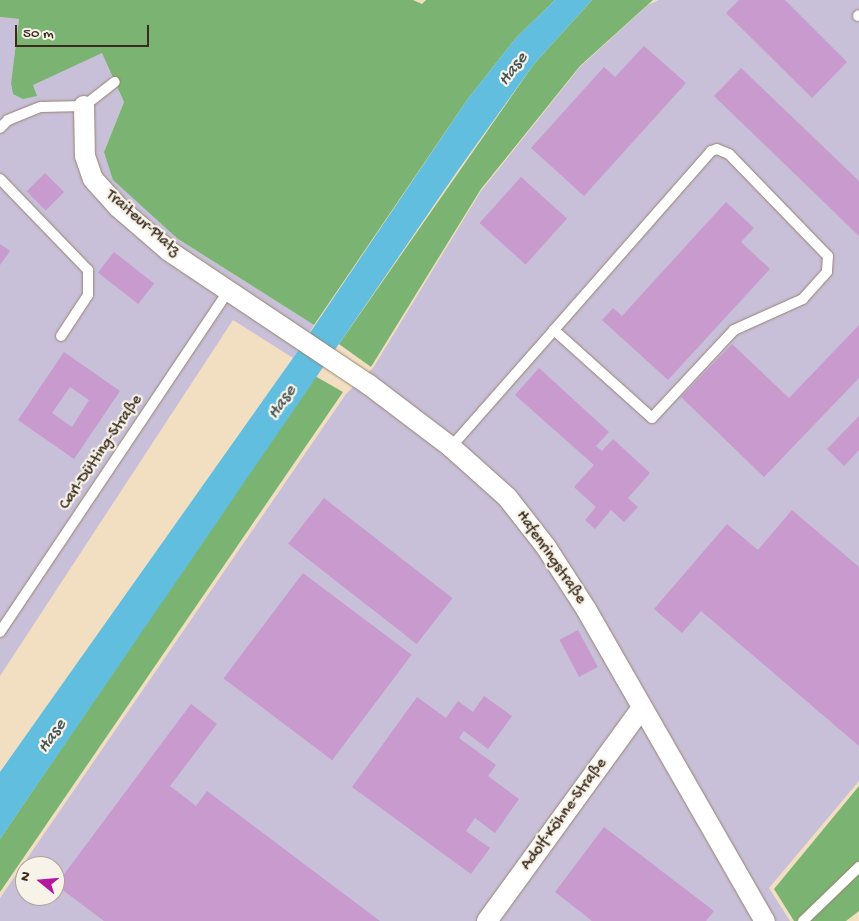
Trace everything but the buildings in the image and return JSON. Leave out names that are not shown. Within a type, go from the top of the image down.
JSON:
[{"type":"street","name":"Traiteur-Platz","points":[[84,106],[85,156],[93,179],[118,207],[169,250],[229,290]]},
{"type":"street","name":"Hafenringstraße","points":[[229,290],[345,368],[452,447],[507,497],[546,547],[586,608],[765,921]]},
{"type":"street","name":"Adolf-Köhne-Straße","points":[[487,921],[642,708]]},
{"type":"lane","points":[[0,128],[8,120],[42,107],[84,106],[115,82]]},
{"type":"lane","points":[[452,447],[554,330],[716,149],[729,154],[828,256],[827,272],[803,299],[734,330],[652,418],[554,330]]},
{"type":"lane","points":[[0,179],[88,270],[88,295],[61,336]]},
{"type":"lane","name":"Carl-Dütting-Straße","points":[[0,632],[229,290]]},
{"type":"lane","points":[[803,921],[859,867]]},
{"type":"shaded area","points":[[659,0],[859,0],[859,781],[769,888],[790,921],[0,921],[0,898],[15,876],[15,906],[65,906],[65,856],[29,856],[346,394],[373,368],[481,191],[580,67],[648,5]]},
{"type":"shaded area","points":[[0,17],[19,19],[11,83],[32,85],[102,52],[124,102],[104,152],[178,239],[314,325],[293,358],[233,320],[0,676]]},
{"type":"green space","points":[[0,0],[413,0],[422,4],[426,0],[555,0],[516,38],[467,100],[314,325],[178,239],[113,180],[104,152],[124,102],[102,53],[33,85],[37,96],[23,99],[13,94],[11,83],[19,19],[0,17]]},
{"type":"green space","points":[[592,0],[653,0],[580,66],[481,189],[371,367],[339,344],[534,64]]},
{"type":"green space","points":[[315,376],[343,392],[25,856],[15,856],[15,870],[0,892],[0,839]]},
{"type":"green space","points":[[859,786],[859,911],[846,921],[794,921],[774,889]]},
{"type":"water","name":"Hase","points":[[555,0],[592,0],[534,64],[456,173],[0,839],[0,772],[293,358],[467,100],[516,38]]}]
